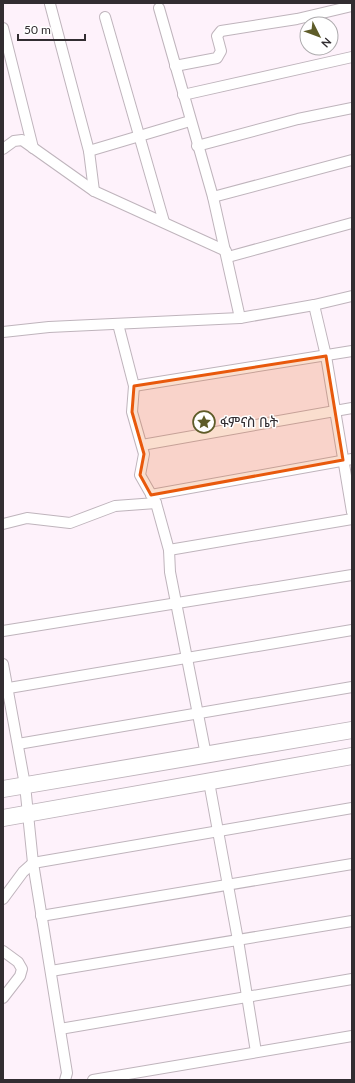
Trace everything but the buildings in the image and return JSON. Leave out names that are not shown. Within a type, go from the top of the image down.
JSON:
[{"type":"highway","points":[[3,789],[352,730]]},
{"type":"highway","points":[[3,818],[352,756]]},
{"type":"street","points":[[50,4],[89,150],[94,191]]},
{"type":"street","points":[[175,66],[217,58],[221,51],[217,36],[221,31],[297,19],[352,6]]},
{"type":"street","points":[[159,8],[197,146],[213,197],[227,254],[240,318]]},
{"type":"street","points":[[105,17],[164,222]]},
{"type":"street","points":[[3,28],[33,148]]},
{"type":"street","points":[[183,95],[352,57]]},
{"type":"street","points":[[197,146],[298,119],[352,108]]},
{"type":"street","points":[[89,150],[190,121]]},
{"type":"street","points":[[3,149],[14,141],[22,140],[94,191],[164,222],[227,254],[352,224]]},
{"type":"street","points":[[213,197],[352,160]]},
{"type":"street","points":[[3,332],[49,327],[240,318],[314,305],[352,296]]},
{"type":"street","points":[[314,305],[326,356],[334,411],[348,460],[352,512]]},
{"type":"street","points":[[118,324],[134,386],[132,412],[135,427],[144,454],[140,475],[153,499],[169,550],[170,572],[206,755]]},
{"type":"street","points":[[134,386],[352,351]]},
{"type":"street","points":[[142,445],[352,408]]},
{"type":"street","points":[[3,524],[27,518],[70,523],[115,506],[348,460]]},
{"type":"street","points":[[169,550],[352,519]]},
{"type":"street","points":[[3,631],[176,602],[352,575]]},
{"type":"street","points":[[5,689],[352,630]]},
{"type":"street","points":[[3,664],[5,689],[18,744],[25,785],[33,863],[67,1073],[65,1080]]},
{"type":"street","points":[[18,744],[352,687]]},
{"type":"street","points":[[209,782],[238,940],[256,1052]]},
{"type":"street","points":[[3,899],[23,872],[33,863],[352,808]]},
{"type":"street","points":[[41,916],[108,907],[352,864]]},
{"type":"street","points":[[51,971],[352,921]]},
{"type":"street","points":[[3,950],[18,962],[22,969],[20,976],[3,998]]},
{"type":"street","points":[[60,1028],[352,979]]},
{"type":"street","points":[[93,1080],[352,1036]]},
{"type":"highlighted area","points":[[326,356],[343,460],[151,495],[140,475],[144,454],[132,412],[134,386]]},
{"type":"place","name":"ፋምናስ ቤት","points":[[204,422]]}]
